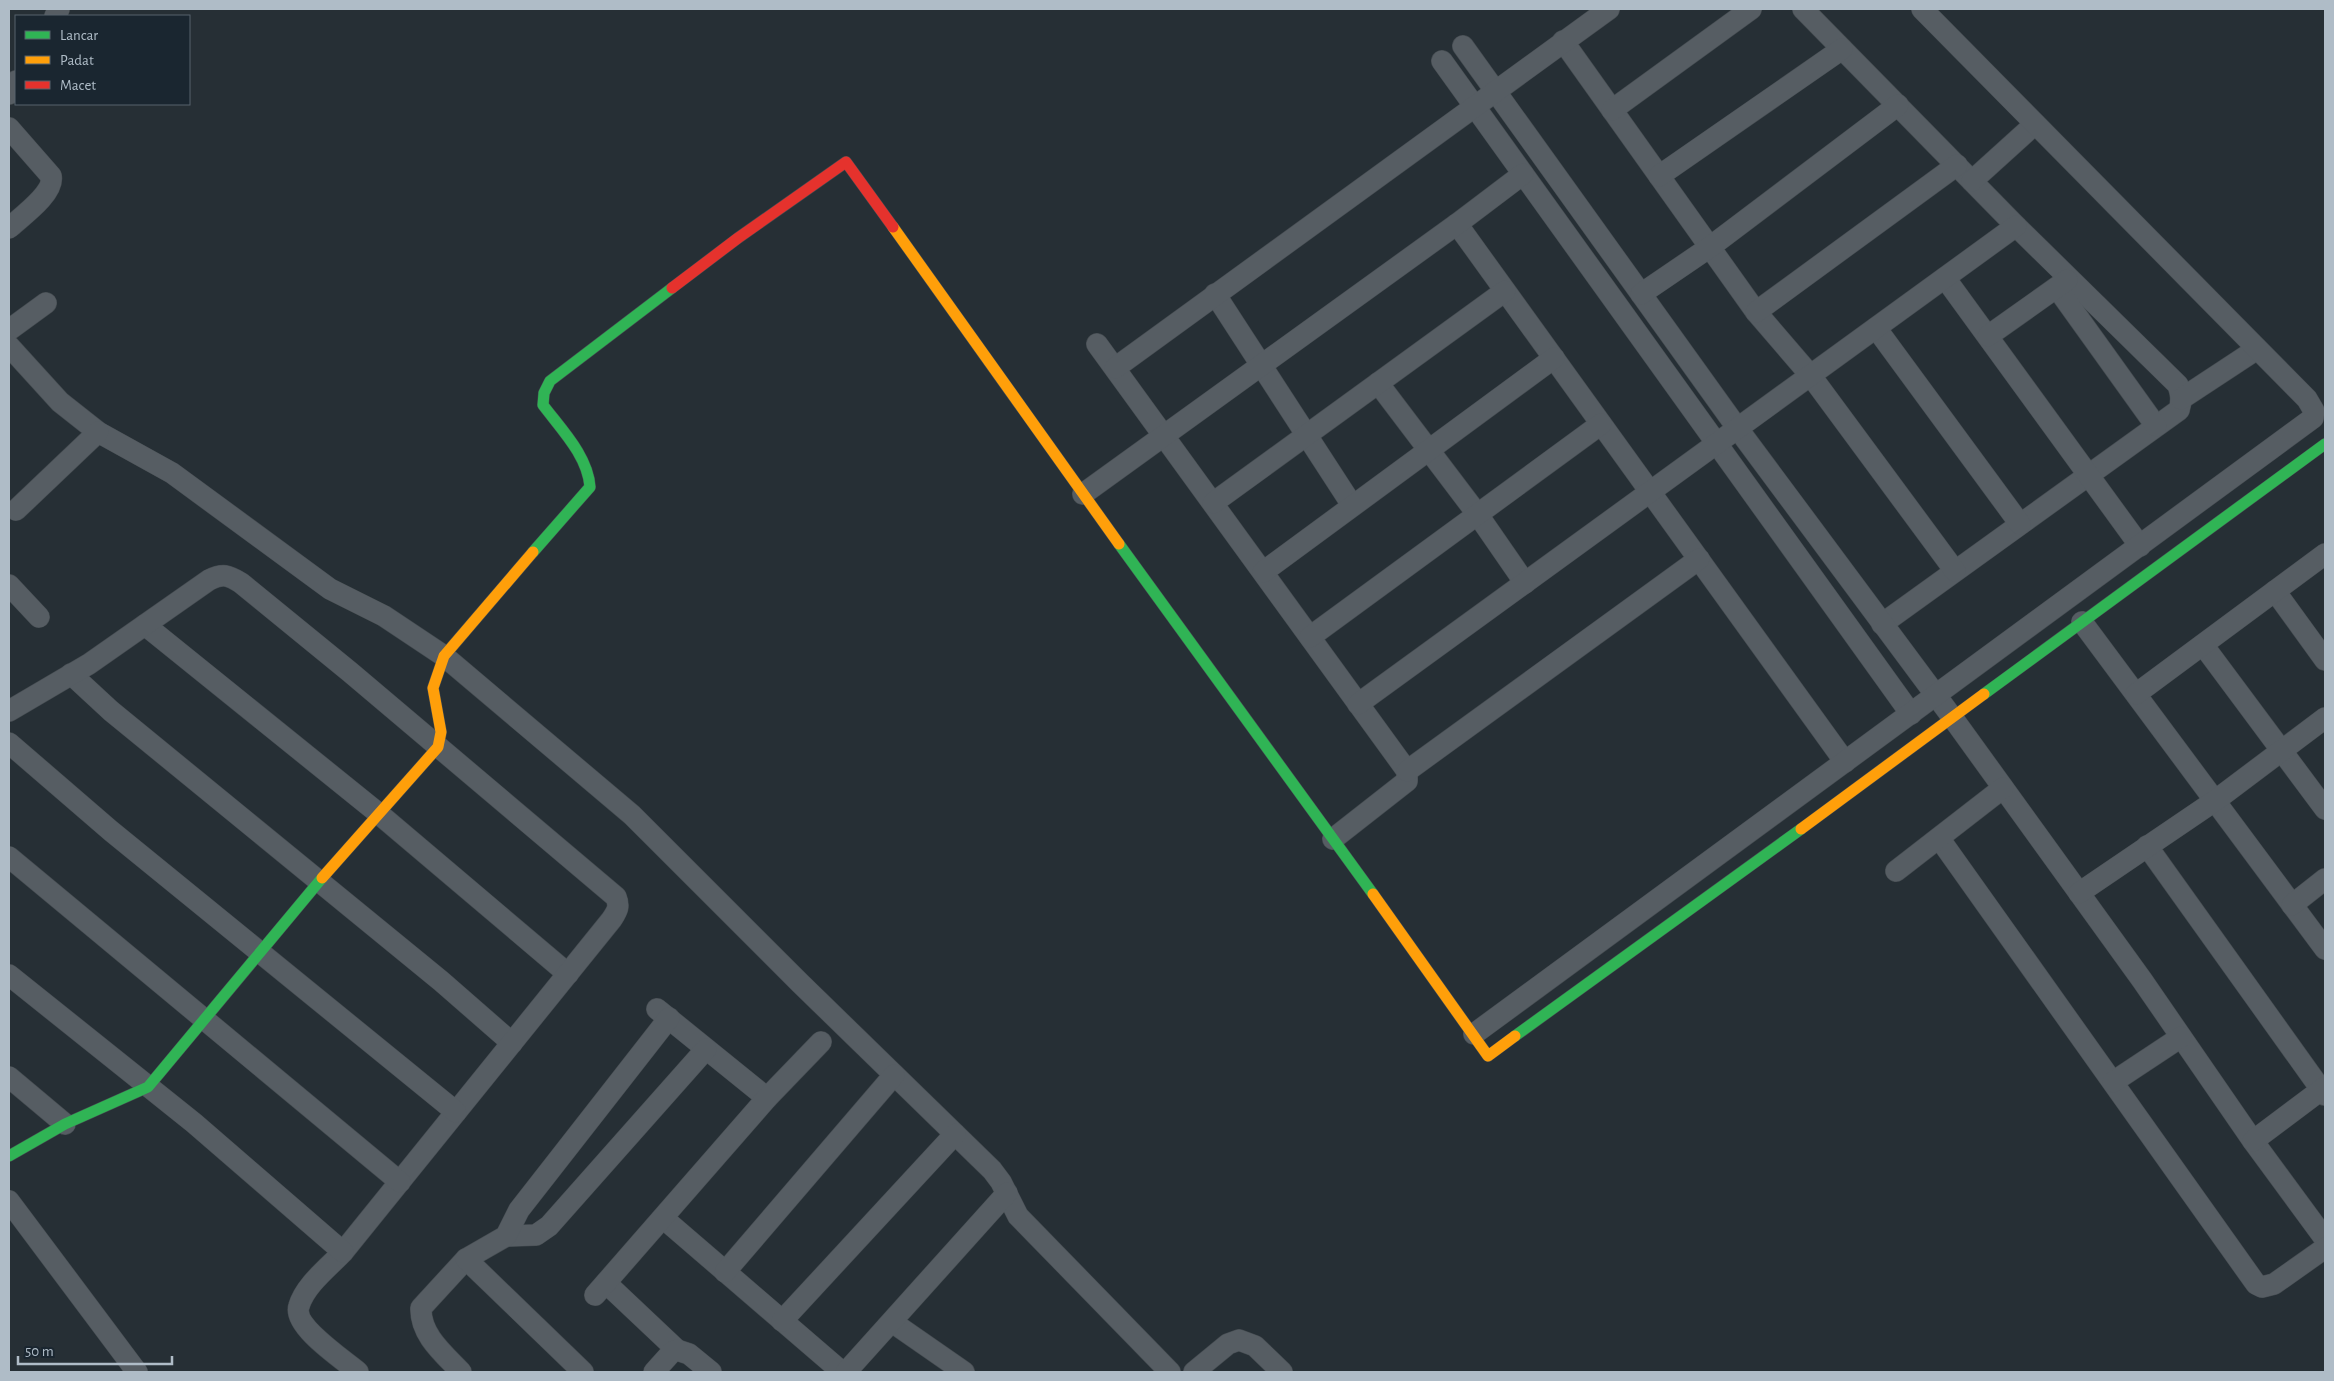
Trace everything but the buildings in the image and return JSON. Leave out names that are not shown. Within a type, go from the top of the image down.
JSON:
[{"type":"street","points":[[1115,368],[1474,105],[1609,9]]},
{"type":"street","points":[[1612,110],[1752,9]]},
{"type":"street","points":[[1803,9],[2016,226],[2063,283],[2156,426]]},
{"type":"street","points":[[1474,1034],[2313,418],[2314,411],[2307,399],[1922,9]]},
{"type":"street","points":[[1563,42],[1756,312],[1811,376],[1955,571]]},
{"type":"street","points":[[1463,46],[1738,429],[1952,717],[2079,893],[2253,1141],[2325,1239]]},
{"type":"street","points":[[1659,176],[1842,49]]},
{"type":"street","points":[[1442,61],[1911,714]]},
{"type":"street","points":[[1642,294],[1710,247],[1898,105]]},
{"type":"street","points":[[1972,181],[2035,124]]},
{"type":"street","points":[[9,128],[51,176],[52,182],[46,193],[9,228]]},
{"type":"street","points":[[9,1156],[65,1124],[148,1087],[378,813],[438,747],[441,738],[441,725],[433,696],[433,682],[444,656],[590,487],[591,478],[586,466],[543,405],[544,394],[550,380],[738,238],[846,162],[1488,1056],[1718,890],[2325,444]]},
{"type":"street","points":[[1756,312],[1957,165]]},
{"type":"street","points":[[1083,494],[1457,224],[1523,174]]},
{"type":"street","points":[[1457,224],[1845,762]]},
{"type":"street","points":[[1358,704],[2016,226]]},
{"type":"street","points":[[1945,278],[2140,546]]},
{"type":"street","points":[[1988,336],[2063,283]]},
{"type":"street","points":[[1882,624],[2179,410],[2181,399],[2178,385],[2063,283]]},
{"type":"street","points":[[1213,504],[1504,290]]},
{"type":"street","points":[[1216,294],[1352,505]]},
{"type":"street","points":[[9,330],[46,303]]},
{"type":"street","points":[[1876,328],[2020,524]]},
{"type":"street","points":[[1097,344],[1407,771],[1406,781],[1333,839]]},
{"type":"street","points":[[9,346],[60,402],[98,432],[172,473],[330,589],[378,612],[444,656],[632,814],[992,1170],[1007,1193],[1018,1216],[1170,1372]]},
{"type":"street","points":[[2181,399],[2257,349]]},
{"type":"street","points":[[1263,572],[1554,358]]},
{"type":"street","points":[[1378,383],[1478,515],[1525,584]]},
{"type":"street","points":[[1310,637],[1601,424]]},
{"type":"street","points":[[16,510],[98,432]]},
{"type":"street","points":[[2136,694],[2325,554]]},
{"type":"street","points":[[1407,771],[1699,559]]},
{"type":"street","points":[[9,711],[71,674],[209,580],[218,575],[228,575],[241,583],[350,672],[616,897],[619,904],[617,911],[568,974],[343,1252],[302,1299],[298,1314],[301,1322],[358,1372]]},
{"type":"street","points":[[9,585],[39,617]]},
{"type":"street","points":[[2275,591],[2325,660]]},
{"type":"street","points":[[2082,622],[2325,949]]},
{"type":"street","points":[[145,625],[378,813],[568,974]]},
{"type":"street","points":[[2203,645],[2325,809]]},
{"type":"street","points":[[71,674],[111,711],[441,981],[512,1043]]},
{"type":"street","points":[[2079,893],[2216,800],[2325,718]]},
{"type":"street","points":[[9,743],[111,831],[456,1112]]},
{"type":"street","points":[[1896,871],[2003,788]]},
{"type":"street","points":[[1939,838],[2256,1284],[2262,1287],[2274,1284],[2325,1248]]},
{"type":"street","points":[[2147,846],[2324,1091],[2253,1141]]},
{"type":"street","points":[[9,857],[400,1182]]},
{"type":"street","points":[[2292,905],[2325,879]]},
{"type":"street","points":[[9,975],[194,1123],[343,1252]]},
{"type":"street","points":[[506,1236],[519,1210],[663,1014],[767,1098]]},
{"type":"street","points":[[2113,1082],[2181,1037]]},
{"type":"street","points":[[711,1372],[689,1354],[677,1350],[601,1289],[767,1098],[821,1042]]},
{"type":"street","points":[[461,1372],[434,1344],[421,1315],[424,1304],[466,1259],[506,1236],[536,1235],[549,1226],[706,1049]]},
{"type":"street","points":[[725,1272],[894,1075]]},
{"type":"street","points":[[9,1077],[65,1124]]},
{"type":"street","points":[[782,1321],[955,1134]]},
{"type":"street","points":[[663,1218],[844,1372],[892,1322],[1007,1193]]},
{"type":"street","points":[[9,1201],[137,1372]]},
{"type":"street","points":[[466,1259],[583,1372]]},
{"type":"street","points":[[892,1322],[964,1372]]},
{"type":"street","points":[[1194,1372],[1228,1344],[1239,1340],[1255,1346],[1282,1372]]},
{"type":"street","points":[[654,1372],[672,1352],[677,1350]]},
{"type":"traffic: fast","points":[[533,552],[590,487],[588,476],[579,454],[543,405],[544,393],[550,381],[672,288]]},
{"type":"traffic: fast","points":[[1984,694],[2325,444]]},
{"type":"traffic: fast","points":[[1119,544],[1373,894]]},
{"type":"traffic: fast","points":[[1515,1036],[1801,829]]},
{"type":"traffic: fast","points":[[9,1156],[65,1124],[148,1087],[322,878]]},
{"type":"traffic: slow","points":[[893,227],[1119,544]]},
{"type":"traffic: slow","points":[[322,878],[438,747],[441,732],[433,688],[444,656],[533,552]]},
{"type":"traffic: slow","points":[[1801,829],[1984,694]]},
{"type":"traffic: slow","points":[[1373,894],[1488,1056],[1515,1036]]},
{"type":"traffic: jam","points":[[672,288],[738,238],[846,162],[893,227]]}]
